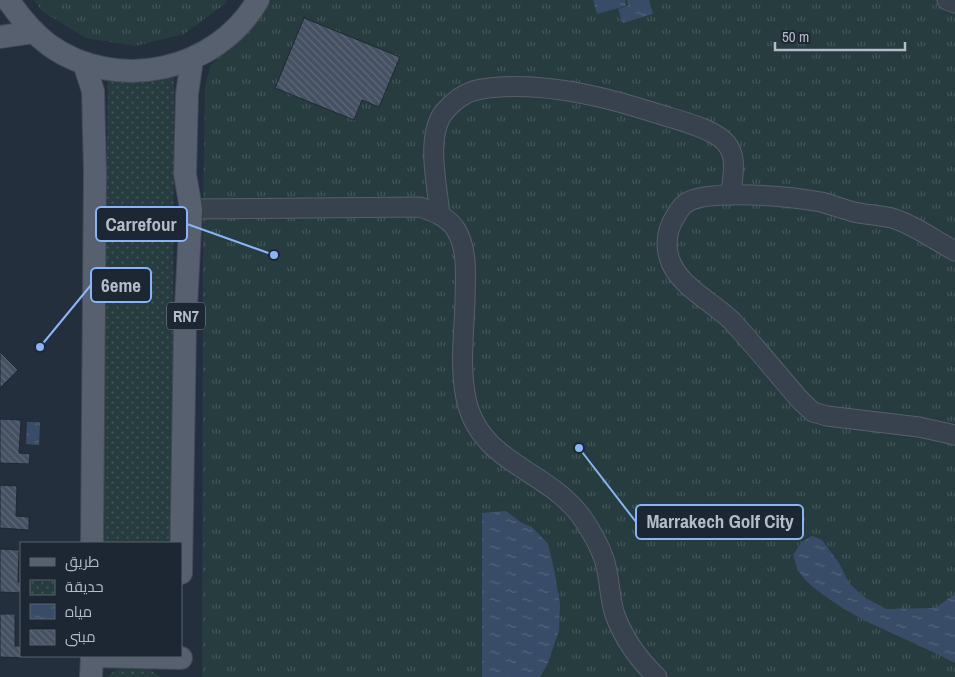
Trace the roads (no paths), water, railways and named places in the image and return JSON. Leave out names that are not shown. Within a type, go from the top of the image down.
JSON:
[{"type":"main road","points":[[8,0],[34,32],[66,55],[84,63],[127,72],[150,71],[192,60],[215,47],[235,30],[258,0]]},
{"type":"main road","points":[[0,37],[34,32]]},
{"type":"main road","name":"RN7","points":[[182,542],[185,326],[191,209],[185,174],[187,94],[192,60]]},
{"type":"main road","points":[[84,63],[92,90],[94,172],[92,542]]},
{"type":"main road","points":[[91,677],[92,657]]},
{"type":"main road","points":[[105,657],[181,663]]},
{"type":"street","points":[[947,0],[955,3]]},
{"type":"street","points":[[440,214],[433,147],[437,123],[445,111],[471,91],[512,86],[593,94],[683,121],[710,132],[723,140],[734,155],[731,195]]},
{"type":"street","points":[[955,251],[894,219],[840,209],[823,203],[801,199],[731,195],[702,197],[686,203],[671,223],[667,236],[667,247],[672,264],[680,276],[731,321],[801,401],[813,412],[827,416],[918,427],[955,435]]},
{"type":"street","points":[[191,209],[420,207],[440,214],[454,228],[463,245],[466,264],[463,362],[465,393],[471,416],[486,441],[508,460],[560,493],[580,515],[594,537],[605,560],[615,613],[626,639],[642,664],[657,677]]},
{"type":"water","points":[[593,0],[625,0],[626,6],[597,14]]},
{"type":"water","points":[[627,0],[649,0],[653,14],[623,23],[618,9],[628,6]]},
{"type":"water","points":[[27,422],[40,422],[39,445],[26,444]]},
{"type":"water","points":[[506,511],[522,523],[532,527],[548,544],[554,569],[560,604],[559,631],[547,665],[540,677],[482,677],[482,513]]},
{"type":"water","points":[[812,536],[822,540],[839,563],[849,583],[864,597],[886,609],[935,608],[955,594],[955,663],[872,624],[840,606],[804,579],[796,566],[793,555],[802,542]]},
{"type":"place","name":"Carrefour","points":[[274,255]]},
{"type":"place","name":"6eme","points":[[40,347]]},
{"type":"place","name":"Marrakech Golf City","points":[[579,448]]}]
